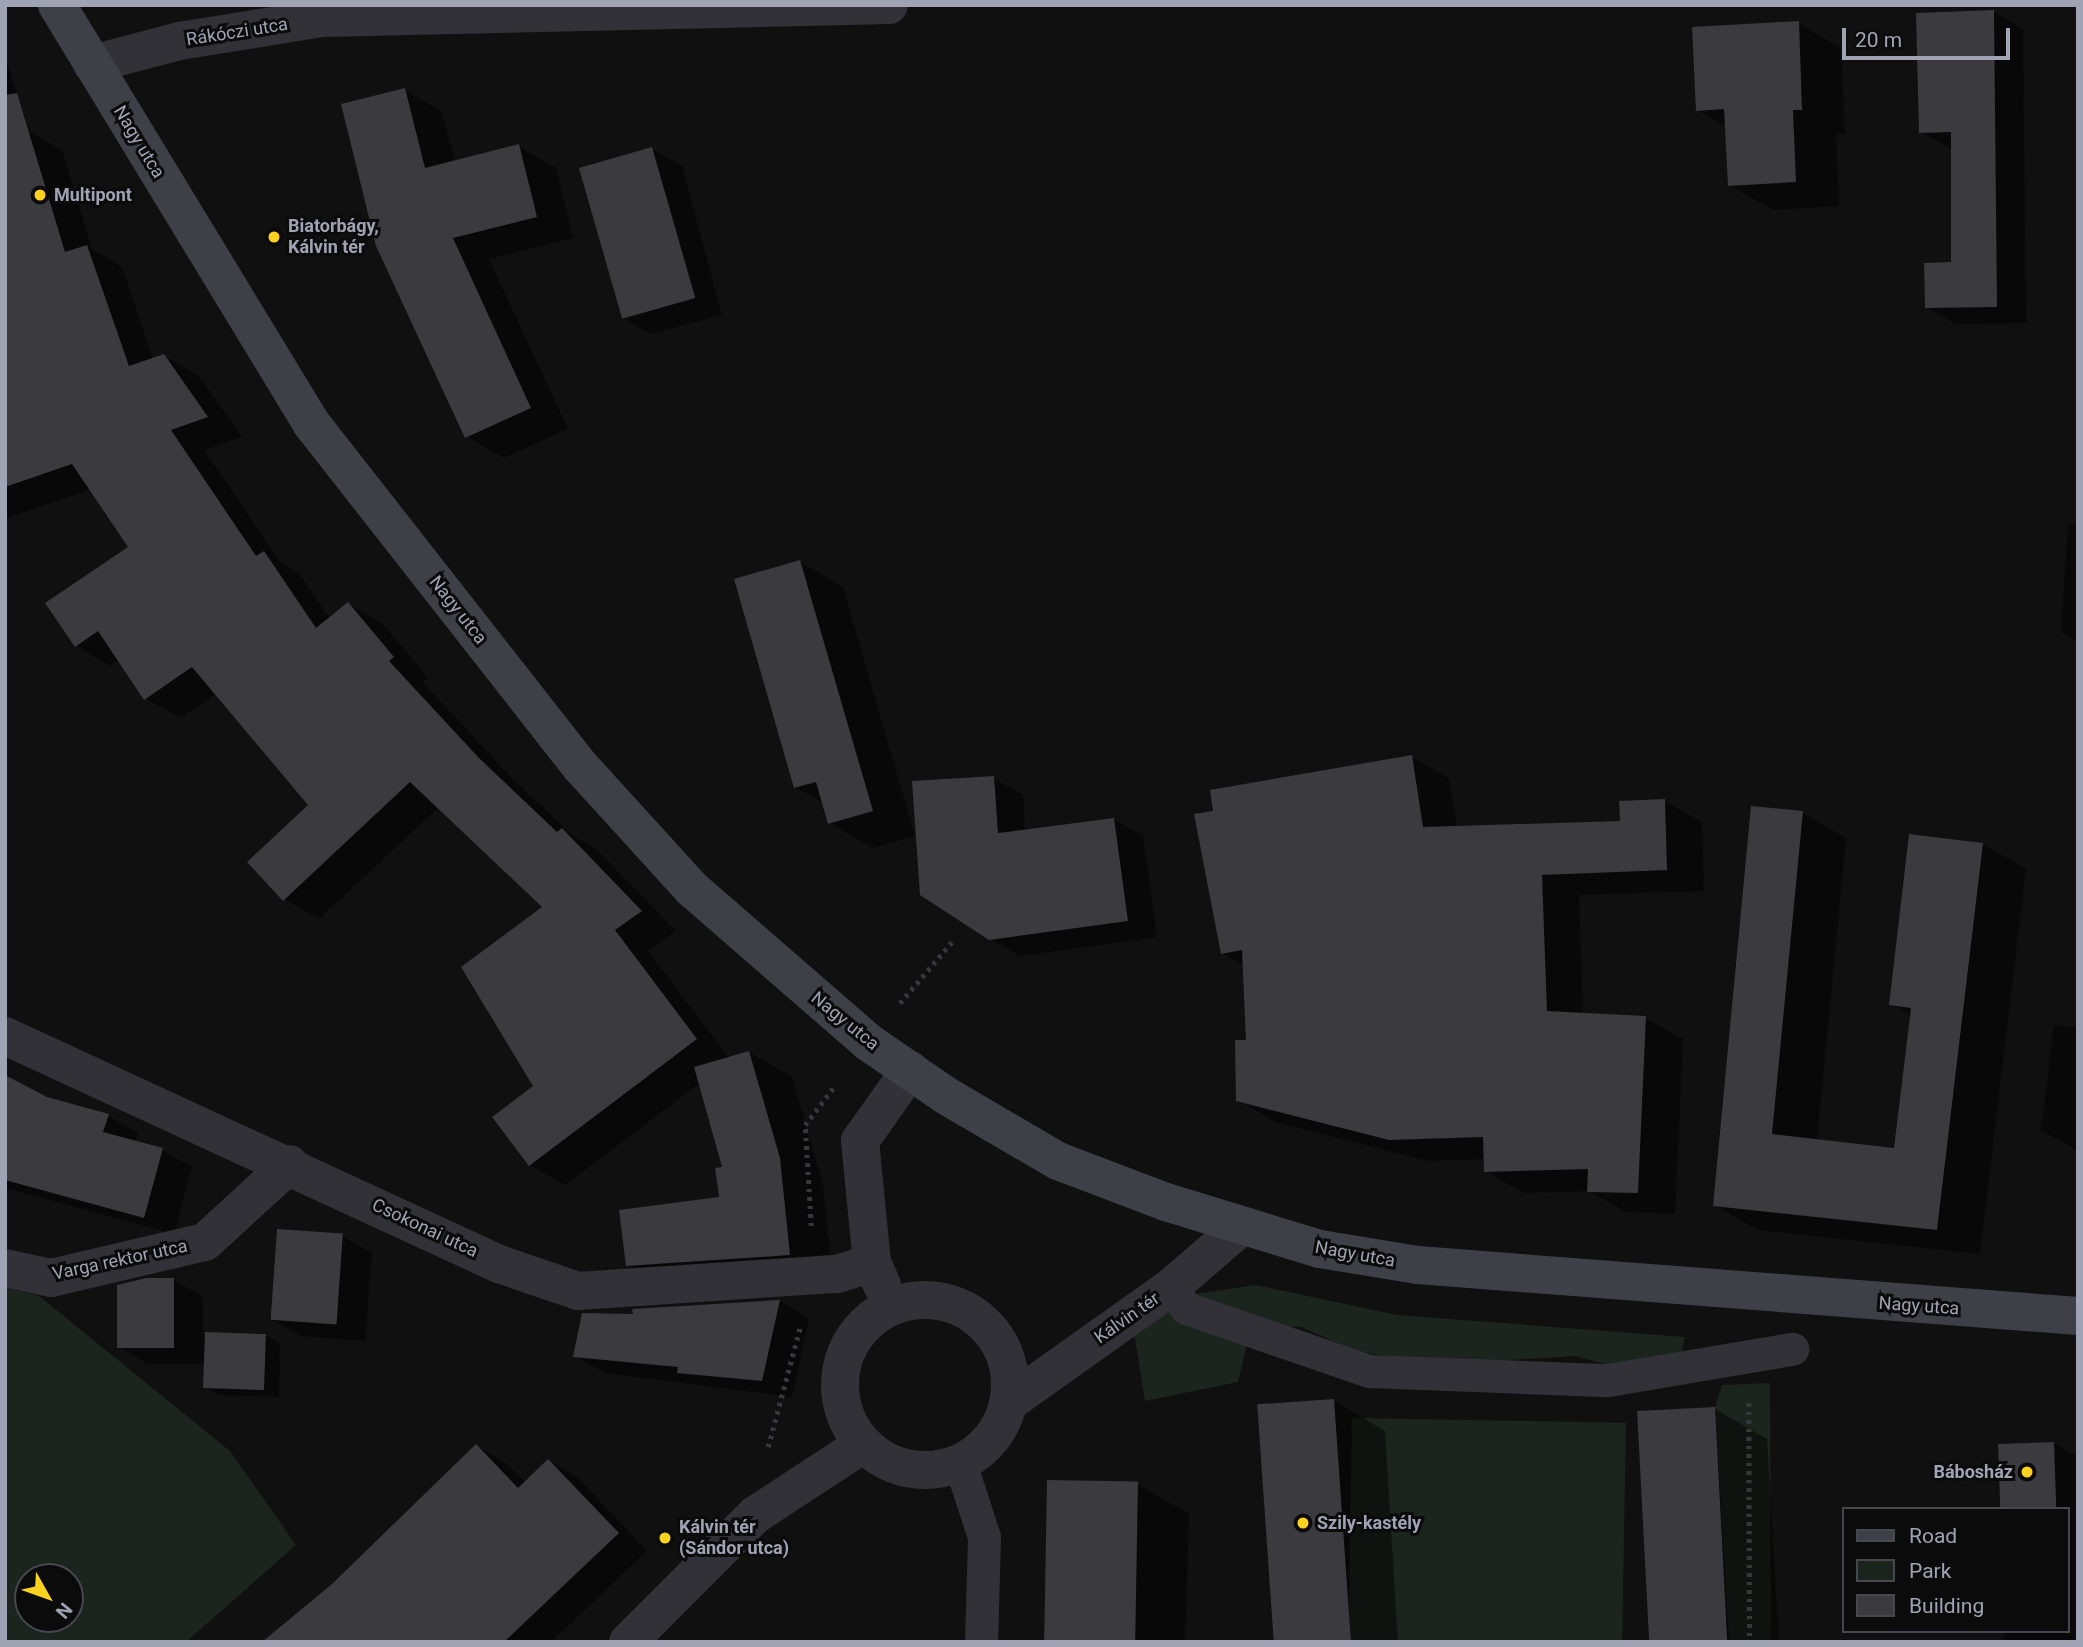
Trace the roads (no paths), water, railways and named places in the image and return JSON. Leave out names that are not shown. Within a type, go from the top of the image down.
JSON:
[{"type":"main road","name":"Nagy utca","points":[[57,5],[311,423],[581,767],[691,888],[868,1042],[911,1070],[1058,1161],[1241,1227],[1320,1249],[1418,1265],[2078,1316]]},
{"type":"street","name":"Rákóczi utca","points":[[92,64],[179,41],[322,18],[890,5]]},
{"type":"street","name":"Csokonai utca","points":[[5,1036],[290,1164],[499,1264],[578,1291],[837,1274],[872,1262]]},
{"type":"street","points":[[891,1307],[872,1262],[860,1141],[911,1070]]},
{"type":"street","name":"Varga rektor utca","points":[[5,1268],[51,1278],[205,1242],[290,1164]]},
{"type":"street","name":"Kálvin tér","points":[[1008,1403],[1170,1288],[1241,1227]]},
{"type":"street","points":[[917,1300],[945,1302],[971,1313],[990,1330],[1004,1352],[1010,1378],[1008,1403],[999,1429],[982,1448],[960,1463],[934,1471],[908,1470],[883,1460],[862,1445],[848,1423],[840,1398],[840,1370],[850,1344],[867,1322],[891,1307],[917,1300]]},
{"type":"street","points":[[628,1642],[755,1515],[862,1445]]},
{"type":"lane","points":[[1170,1288],[1186,1308],[1369,1371],[1608,1380],[1792,1349]]},
{"type":"lane","points":[[960,1463],[984,1536],[981,1642]]},
{"type":"place","name":"Multipont","points":[[40,195]]},
{"type":"place","name":"Biatorbágy, Kálvin tér","points":[[274,237]]},
{"type":"place","name":"Bábosház","points":[[2027,1472]]},
{"type":"place","name":"Szily-kastély","points":[[1303,1523]]},
{"type":"place","name":"Kálvin tér (Sándor utca)","points":[[665,1538]]}]
